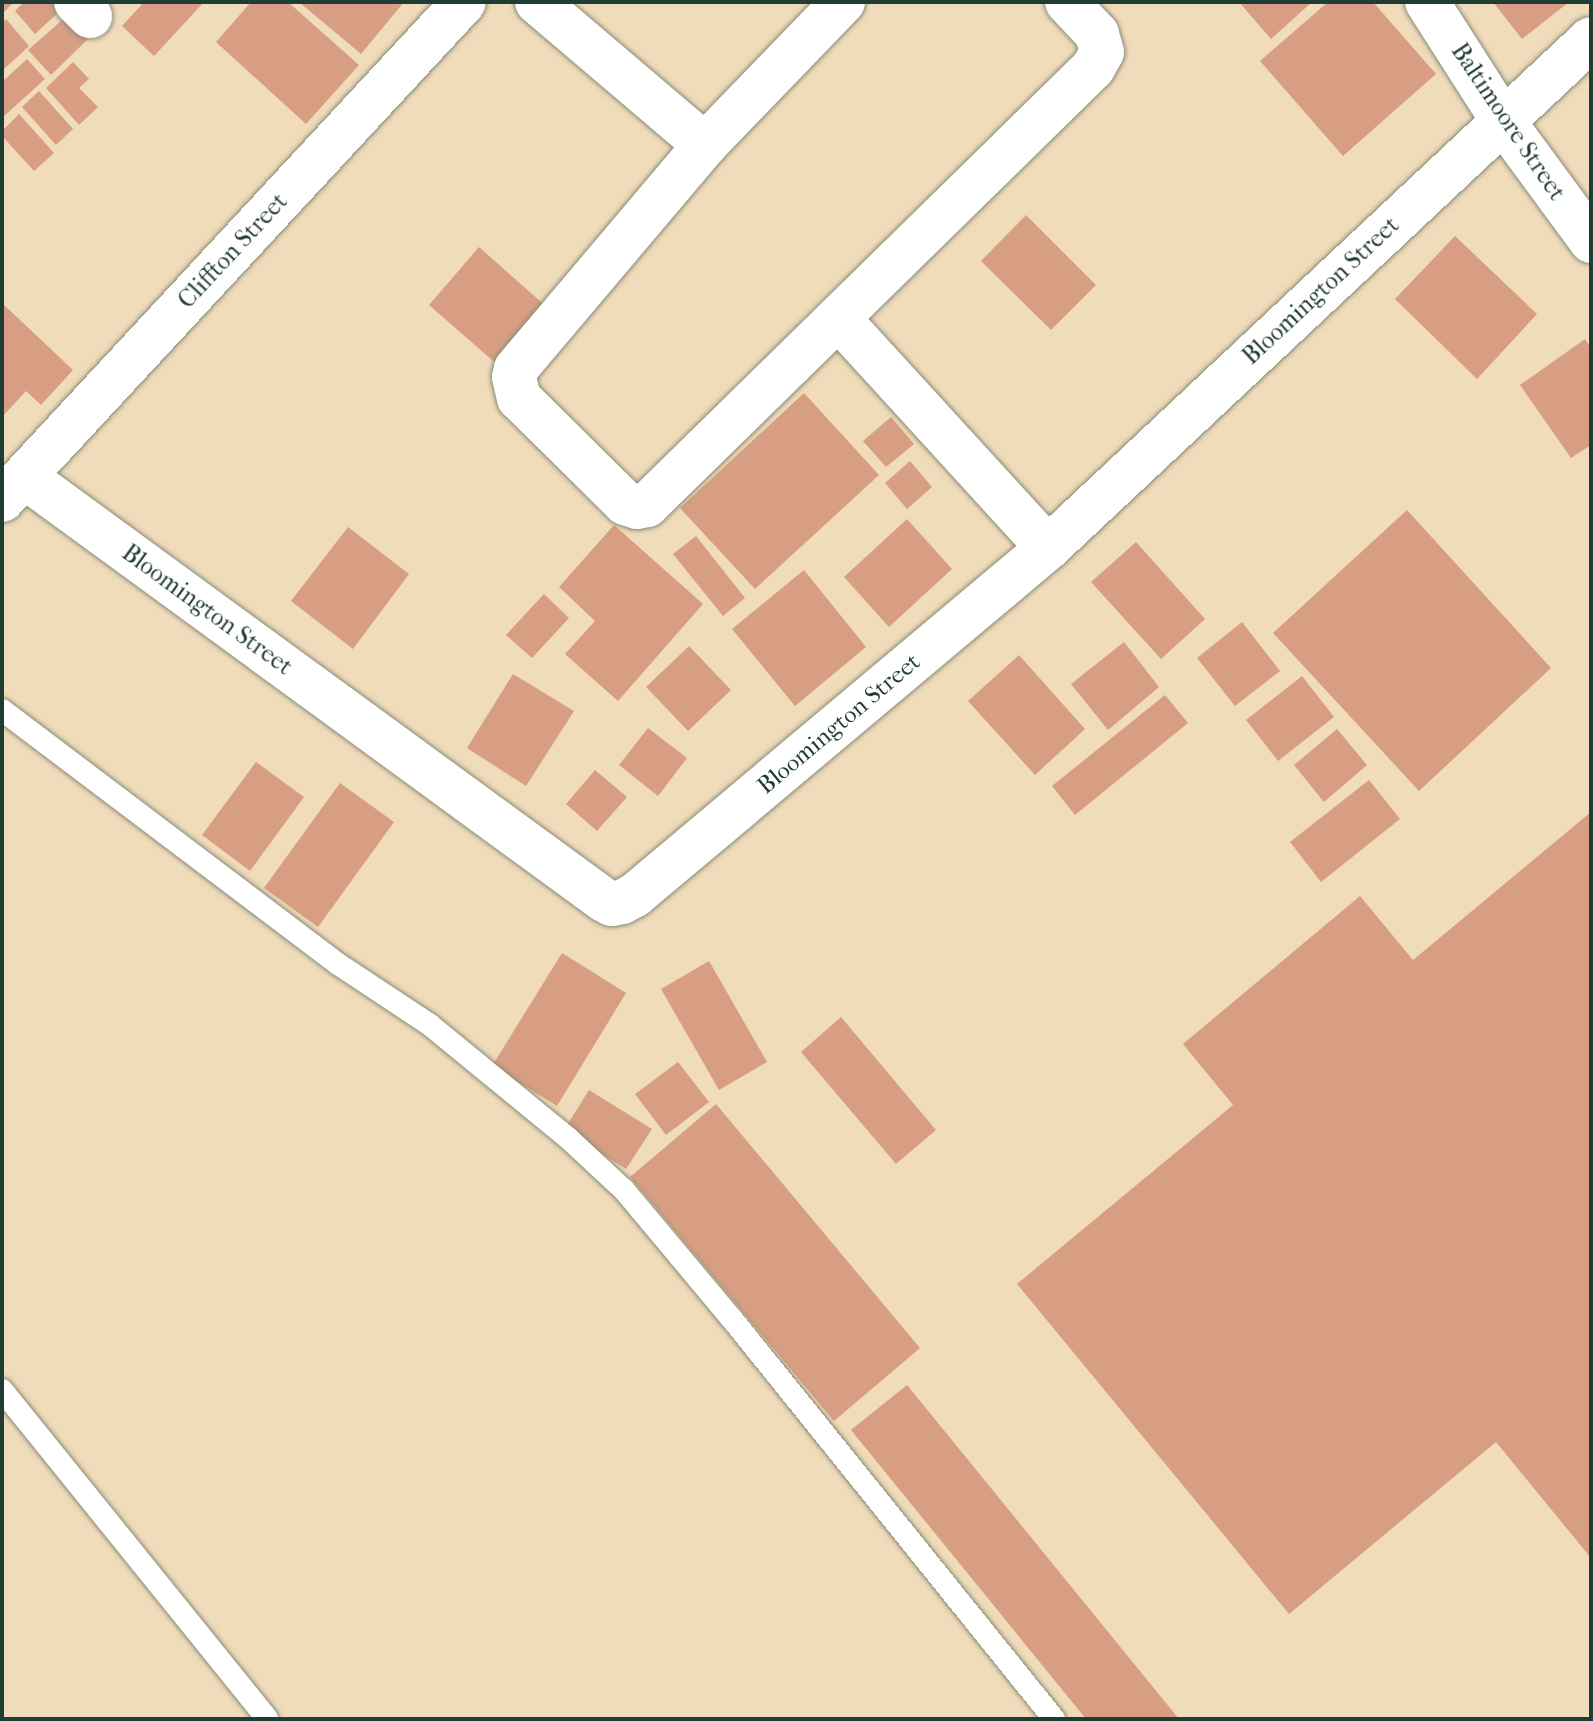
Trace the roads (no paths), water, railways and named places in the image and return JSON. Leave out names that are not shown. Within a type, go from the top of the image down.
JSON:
[{"type":"street","name":"Cliffton Street","points":[[13,488],[464,2]]},
{"type":"street","points":[[537,2],[705,145]]},
{"type":"street","points":[[843,2],[705,145],[516,369],[514,377],[519,398],[625,503],[637,507],[647,505],[1093,68],[1102,52],[1097,34],[1067,2]]},
{"type":"street","name":"Baltimoore Street","points":[[1427,2],[1503,121],[1591,241]]},
{"type":"street","name":"Bloomington Street","points":[[13,488],[612,904],[635,895],[1048,548],[1591,39]]},
{"type":"street","points":[[838,318],[1048,548]]},
{"type":"lane","points":[[2,710],[338,964],[430,1025],[568,1138],[624,1190],[732,1319],[1054,1719]]},
{"type":"lane","points":[[2,1390],[267,1719]]}]
